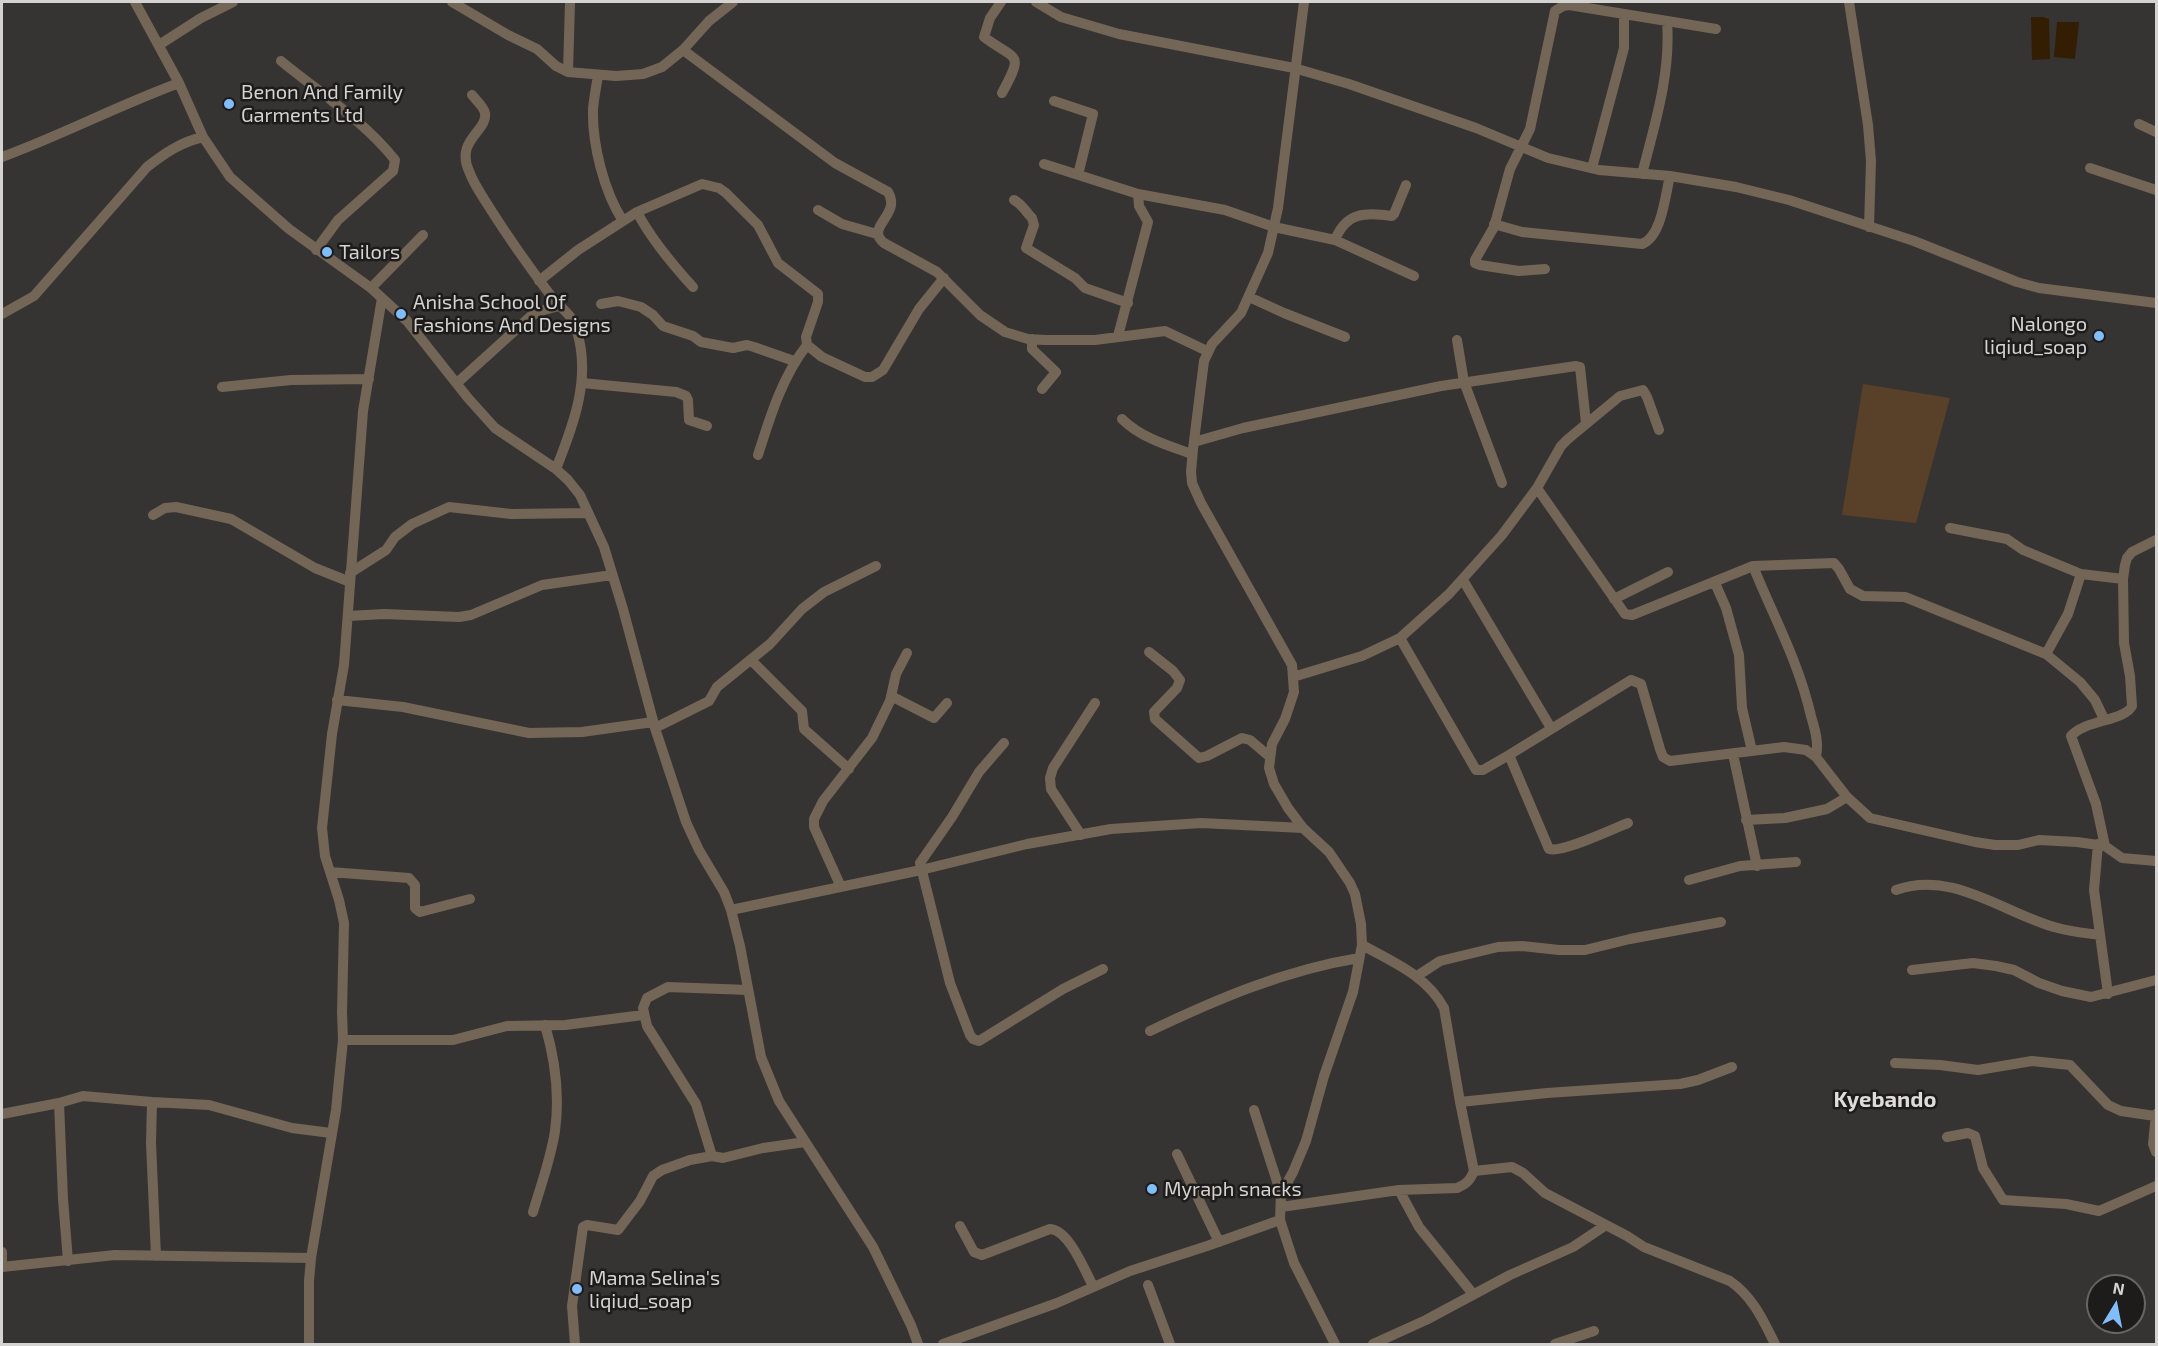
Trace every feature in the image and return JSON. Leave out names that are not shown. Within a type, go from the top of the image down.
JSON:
[{"type":"street","points":[[159,45],[201,18],[233,2]]},
{"type":"street","points":[[452,2],[537,49],[556,66],[568,72],[598,76],[643,74],[662,66],[683,50],[709,21],[733,2]]},
{"type":"street","points":[[568,72],[570,2]]},
{"type":"street","points":[[1001,2],[984,37],[1011,52],[1014,58],[1014,72],[1002,93]]},
{"type":"street","points":[[1036,2],[1061,17],[1119,34],[1294,68],[1349,84],[1476,128],[1548,158],[1592,168],[1670,176],[1736,187],[1934,248],[2018,282],[2039,288],[2157,303]]},
{"type":"street","points":[[1281,1194],[1306,1141],[1327,1067],[1353,992],[1362,945],[1355,894],[1350,883],[1329,852],[1303,828],[1274,784],[1269,768],[1270,757],[1272,744],[1291,704],[1294,692],[1292,665],[1196,493],[1192,483],[1192,454],[1207,351],[1241,313],[1262,270],[1274,227],[1304,2]]},
{"type":"street","points":[[1849,2],[1868,125],[1871,161],[1869,227]]},
{"type":"street","points":[[140,3],[179,83],[202,137],[230,177],[289,229],[371,288],[407,321],[495,428],[556,469],[580,495],[604,547],[654,725],[686,822],[699,850],[724,892],[731,910],[761,1057],[779,1101],[873,1247],[918,1344]]},
{"type":"street","points":[[1545,269],[1519,271],[1475,263],[1494,224],[1510,169],[1530,129],[1555,11],[1569,5],[1716,28]]},
{"type":"street","points":[[1592,168],[1624,48],[1624,15]]},
{"type":"street","points":[[1642,174],[1663,91],[1669,38],[1667,22]]},
{"type":"street","points":[[683,50],[835,163],[888,192],[892,205],[877,230],[877,234]]},
{"type":"street","points":[[281,61],[379,140],[395,160],[393,171],[338,220],[316,249]]},
{"type":"street","points":[[598,76],[593,109],[594,130],[612,203],[623,221]]},
{"type":"street","points":[[2,157],[179,83]]},
{"type":"street","points":[[472,94],[485,110],[485,114],[483,122],[467,144],[468,171],[509,238],[539,281],[572,318],[576,327],[582,355],[579,406],[556,469]]},
{"type":"street","points":[[1054,102],[1093,114],[1078,175]]},
{"type":"street","points":[[2139,124],[2157,132]]},
{"type":"street","points":[[2,314],[34,296],[147,166],[185,141],[202,137]]},
{"type":"street","points":[[1044,164],[1138,194],[1225,210],[1274,227],[1335,240],[1414,276]]},
{"type":"street","points":[[2090,168],[2157,190]]},
{"type":"street","points":[[1494,224],[1522,232],[1642,244],[1652,238],[1657,230],[1670,176]]},
{"type":"street","points":[[539,281],[578,250],[637,212],[702,184],[719,188],[758,225],[777,263],[818,294],[818,302],[806,337],[807,345],[822,357],[865,377],[878,375],[883,370],[919,309],[944,278]]},
{"type":"street","points":[[1335,240],[1343,225],[1358,215],[1373,213],[1392,216],[1406,185]]},
{"type":"street","points":[[1118,336],[1149,222],[1138,206],[1138,194]]},
{"type":"street","points":[[1014,200],[1020,203],[1024,211],[1032,218],[1034,225],[1026,248],[1075,278],[1085,288],[1128,303]]},
{"type":"street","points":[[818,210],[842,224],[877,234],[884,243],[929,267],[944,278],[980,315],[1005,332],[1032,339],[1095,340],[1165,331],[1207,351]]},
{"type":"street","points":[[637,212],[644,226],[693,287]]},
{"type":"street","points":[[371,288],[423,235]]},
{"type":"street","points":[[1249,297],[1345,337]]},
{"type":"street","points":[[309,1344],[311,1258],[343,1040],[344,924],[325,856],[322,828],[337,700],[344,665],[363,411],[382,298]]},
{"type":"street","points":[[602,304],[618,301],[641,307],[663,326],[693,336],[701,342],[733,348],[747,345],[794,361]]},
{"type":"street","points":[[457,383],[531,316],[559,306]]},
{"type":"street","points":[[1032,339],[1032,349],[1056,372],[1042,389]]},
{"type":"street","points":[[1457,340],[1464,382],[1502,483]]},
{"type":"street","points":[[758,456],[770,417],[794,361],[807,345]]},
{"type":"street","points":[[1194,442],[1243,428],[1464,382],[1578,366],[1586,423]]},
{"type":"street","points":[[222,387],[291,380],[369,379]]},
{"type":"street","points":[[582,383],[655,389],[682,394],[688,400],[689,420],[707,426]]},
{"type":"street","points":[[1293,677],[1362,656],[1400,638],[1462,580],[1502,535],[1537,488],[1561,446],[1620,396],[1643,390],[1659,430]]},
{"type":"street","points":[[1122,419],[1133,430],[1148,438],[1192,454]]},
{"type":"street","points":[[1537,488],[1625,614],[1632,615],[1753,566],[1834,563],[1850,590],[1863,596],[1905,597],[2046,654],[2080,682],[2094,700],[2104,719]]},
{"type":"street","points":[[153,515],[165,507],[176,507],[231,519],[315,568],[350,578]]},
{"type":"street","points":[[350,578],[386,550],[395,537],[412,524],[449,507],[511,514],[588,513]]},
{"type":"street","points":[[1950,528],[2007,539],[2023,550],[2081,574],[2123,579]]},
{"type":"street","points":[[2108,994],[2094,890],[2101,845],[2096,804],[2071,736],[2104,719],[2126,714],[2132,706],[2124,643],[2123,579],[2127,558],[2132,552],[2157,540]]},
{"type":"street","points":[[337,700],[404,707],[529,733],[582,732],[654,725],[709,701],[717,687],[752,661],[802,609],[824,592],[876,566]]},
{"type":"street","points":[[1753,566],[1804,684],[1817,739],[1816,757]]},
{"type":"street","points":[[1614,599],[1668,572]]},
{"type":"street","points":[[2046,654],[2068,614],[2081,574]]},
{"type":"street","points":[[348,616],[384,614],[459,617],[471,615],[542,585],[612,575]]},
{"type":"street","points":[[1462,580],[1551,728]]},
{"type":"street","points":[[1715,582],[1726,608],[1739,655],[1742,708],[1752,751]]},
{"type":"street","points":[[1400,638],[1476,770],[1483,770],[1551,728],[1599,702],[1631,680],[1635,680],[1641,684],[1663,757],[1674,761],[1752,751],[1793,748],[1806,750],[1816,757],[1847,797],[1870,818],[1949,837],[1995,845],[2018,845],[2039,840],[2101,845],[2122,858],[2157,861]]},
{"type":"street","points":[[1149,652],[1173,671],[1180,680],[1177,688],[1154,712],[1155,719],[1169,734],[1199,758],[1242,738],[1250,740],[1270,757]]},
{"type":"street","points":[[841,887],[813,822],[824,801],[872,738],[891,696],[896,674],[907,653]]},
{"type":"street","points":[[752,661],[798,707],[804,729],[849,769]]},
{"type":"street","points":[[891,696],[934,718],[947,704]]},
{"type":"street","points":[[1081,834],[1051,789],[1050,778],[1053,768],[1095,703]]},
{"type":"street","points":[[1004,742],[979,772],[952,817],[920,861],[950,983],[973,1039],[979,1041],[1064,989],[1103,969]]},
{"type":"street","points":[[1733,754],[1757,866]]},
{"type":"street","points":[[1509,755],[1549,849],[1555,851],[1628,823]]},
{"type":"street","points":[[1746,820],[1785,818],[1827,809],[1847,797]]},
{"type":"street","points":[[731,910],[921,870],[1027,844],[1111,829],[1201,823],[1303,828]]},
{"type":"street","points":[[1689,880],[1740,866],[1796,862]]},
{"type":"street","points":[[330,872],[409,878],[415,885],[415,908],[420,912],[470,899]]},
{"type":"street","points":[[1896,890],[1911,884],[1936,884],[1994,902],[2058,928],[2100,935]]},
{"type":"street","points":[[1417,976],[1440,961],[1498,946],[1522,945],[1559,950],[1585,950],[1721,922]]},
{"type":"street","points":[[1281,1207],[1399,1191],[1457,1188],[1465,1185],[1471,1179],[1474,1170],[1444,1008],[1435,994],[1417,976],[1362,945]]},
{"type":"street","points":[[1150,1031],[1209,1003],[1246,989],[1320,965],[1359,958]]},
{"type":"street","points":[[1912,970],[1973,963],[2014,970],[2039,983],[2091,997],[2157,980]]},
{"type":"street","points":[[712,1156],[696,1104],[647,1026],[643,1008],[647,998],[668,987],[748,990]]},
{"type":"street","points":[[343,1040],[453,1040],[507,1026],[565,1025],[644,1015]]},
{"type":"street","points":[[533,1212],[549,1161],[555,1130],[557,1094],[554,1054],[545,1025]]},
{"type":"street","points":[[1895,1063],[1978,1070],[2032,1061],[2070,1065],[2108,1105],[2121,1111],[2156,1115],[2153,1144],[2157,1152]]},
{"type":"street","points":[[1460,1102],[1547,1093],[1680,1084],[1732,1067]]},
{"type":"street","points":[[2,1114],[83,1096],[209,1105],[292,1128],[331,1133]]},
{"type":"street","points":[[152,1102],[151,1143],[156,1256]]},
{"type":"street","points":[[59,1103],[68,1261]]},
{"type":"street","points":[[1254,1110],[1281,1194],[1280,1220],[1294,1263],[1335,1344]]},
{"type":"street","points":[[1947,1137],[1968,1133],[1976,1136],[1983,1168],[2003,1200],[2066,1204],[2099,1211],[2157,1186]]},
{"type":"street","points":[[575,1344],[572,1306],[586,1225],[618,1230],[640,1201],[653,1176],[675,1164],[712,1156],[723,1158],[805,1142]]},
{"type":"street","points":[[1177,1154],[1219,1242]]},
{"type":"street","points":[[1474,1170],[1512,1167],[1523,1173],[1545,1193],[1606,1224],[1644,1247],[1716,1274],[1743,1290],[1752,1300],[1775,1344]]},
{"type":"street","points":[[1399,1191],[1419,1227],[1473,1294]]},
{"type":"street","points":[[943,1344],[1057,1303],[1130,1270],[1280,1220]]},
{"type":"street","points":[[1373,1344],[1426,1320],[1509,1275],[1573,1247],[1606,1224]]},
{"type":"street","points":[[960,1226],[974,1252],[982,1255],[1055,1229],[1065,1236],[1093,1286]]},
{"type":"street","points":[[2,1252],[2,1267],[115,1255],[311,1258]]},
{"type":"street","points":[[1148,1285],[1170,1344]]},
{"type":"street","points":[[1555,1344],[1594,1331]]},
{"type":"shaded area","points":[[2031,17],[2049,19],[2050,59],[2032,60]]},
{"type":"shaded area","points":[[2057,22],[2079,22],[2075,59],[2054,57]]},
{"type":"shaded area","points":[[1863,384],[1950,398],[1916,523],[1842,515]]},
{"type":"place","name":"Benon And Family Garments Ltd","points":[[229,104]]},
{"type":"place","name":"Tailors","points":[[327,252]]},
{"type":"place","name":"Anisha School Of Fashions And Designs","points":[[401,314]]},
{"type":"place","name":"Nalongo liqiud_soap","points":[[2099,336]]},
{"type":"place","name":"Myraph snacks","points":[[1152,1189]]},
{"type":"place","name":"Mama Selina's liqiud_soap","points":[[577,1289]]},
{"type":"district","name":"Kyebando","points":[[1885,1100]]}]
